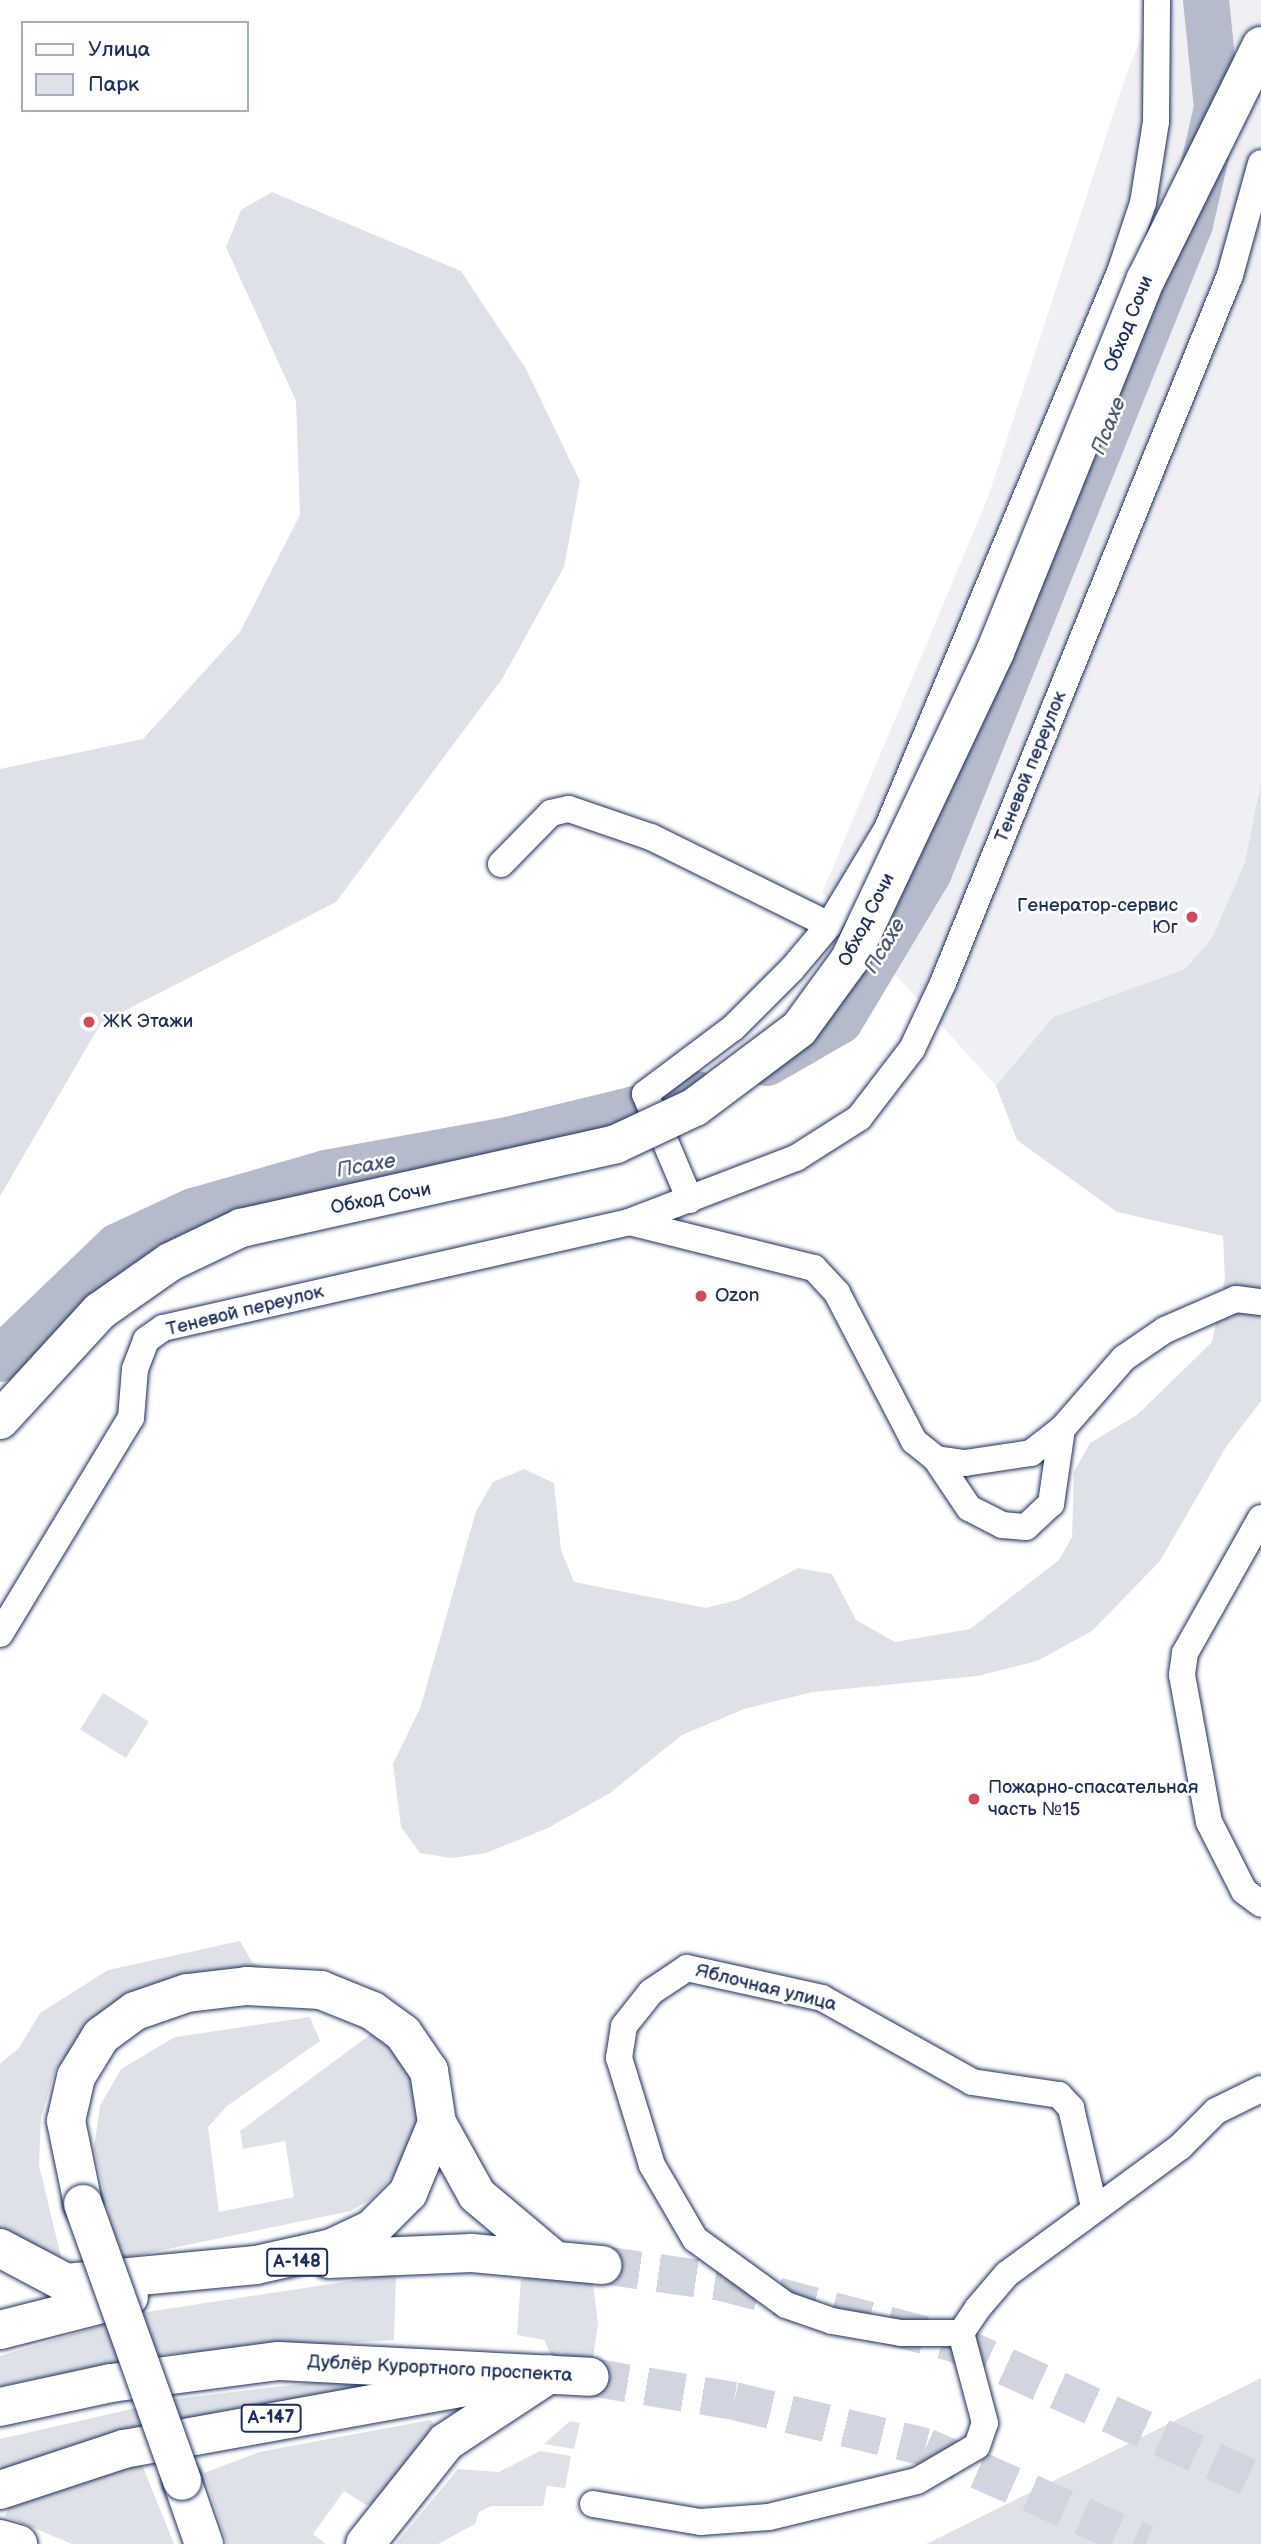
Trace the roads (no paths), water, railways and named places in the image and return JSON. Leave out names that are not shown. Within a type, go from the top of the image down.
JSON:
[{"type":"main road","name":"Обход Сочи","points":[[0,1420],[100,1311],[170,1262],[241,1228],[616,1144],[695,1107],[799,1029],[850,959],[984,676],[1146,279],[1261,46]]},
{"type":"main road","points":[[204,2544],[83,2204],[66,2121],[76,2077],[101,2036],[135,2011],[187,1993],[247,1986],[321,1990],[373,2011],[403,2033],[429,2071],[437,2123],[477,2195],[553,2259]]},
{"type":"main road","points":[[0,2248],[66,2283],[256,2265],[332,2248],[372,2229],[408,2193],[437,2123]]},
{"type":"main road","name":"А-148","points":[[0,2330],[256,2265],[472,2253],[601,2265]]},
{"type":"main road","name":"Дублёр Курортного проспекта","points":[[0,2407],[111,2384],[279,2361],[590,2377]]},
{"type":"main road","points":[[365,2544],[446,2442],[549,2374]]},
{"type":"main road","name":"А-147","points":[[0,2490],[124,2449],[239,2424],[549,2374]]},
{"type":"main road","points":[[0,2539],[18,2544]]},
{"type":"street","points":[[690,1199],[645,1094],[733,1028],[829,925],[887,829],[1120,272],[1143,203],[1156,122],[1157,0]]},
{"type":"street","name":"Теневой переулок","points":[[0,1634],[131,1418],[135,1369],[146,1340],[163,1328],[629,1222],[796,1158],[859,1118],[912,1049],[1230,275],[1261,163]]},
{"type":"street","points":[[501,864],[551,813],[569,809],[651,838],[829,925]]},
{"type":"street","name":"Теневой переулок","points":[[629,1222],[814,1268],[837,1293],[914,1441],[936,1459],[969,1507],[1002,1525],[1026,1527],[1051,1504],[1062,1429]]},
{"type":"street","points":[[936,1459],[965,1463],[1031,1453],[1062,1429],[1124,1358],[1165,1330],[1236,1299],[1261,1302]]},
{"type":"street","points":[[1261,1518],[1185,1653],[1182,1675],[1209,1822],[1238,1882],[1261,1904]]},
{"type":"street","name":"Яблочная улица","points":[[961,2333],[901,2333],[832,2321],[786,2305],[695,2239],[652,2165],[618,2058],[624,2026],[651,1992],[687,1968],[822,1998],[972,2082],[1059,2095],[1071,2108],[1094,2207]]},
{"type":"street","points":[[593,2504],[700,2522],[769,2517],[917,2481],[977,2446],[985,2423],[961,2333],[1007,2274],[1094,2207],[1180,2147],[1216,2111],[1261,2089]]},
{"type":"waterway","name":"Псахе","points":[[767,1063],[840,1021],[929,872],[1190,224],[1217,108],[1206,0]]},
{"type":"waterway","name":"Псахе","points":[[0,1359],[118,1246],[193,1211],[326,1173],[508,1140],[696,1094]]},
{"type":"tunnel","points":[[602,2265],[722,2282],[954,2343],[1261,2483]]},
{"type":"tunnel","points":[[590,2377],[734,2401],[926,2447],[1145,2544]]},
{"type":"place","name":"Генератор-сервис Юг","points":[[1192,917]]},
{"type":"place","name":"ЖК Этажи","points":[[89,1022]]},
{"type":"place","name":"Ozon","points":[[701,1296]]},
{"type":"place","name":"Пожарно-спасательная часть №15","points":[[974,1799]]}]
